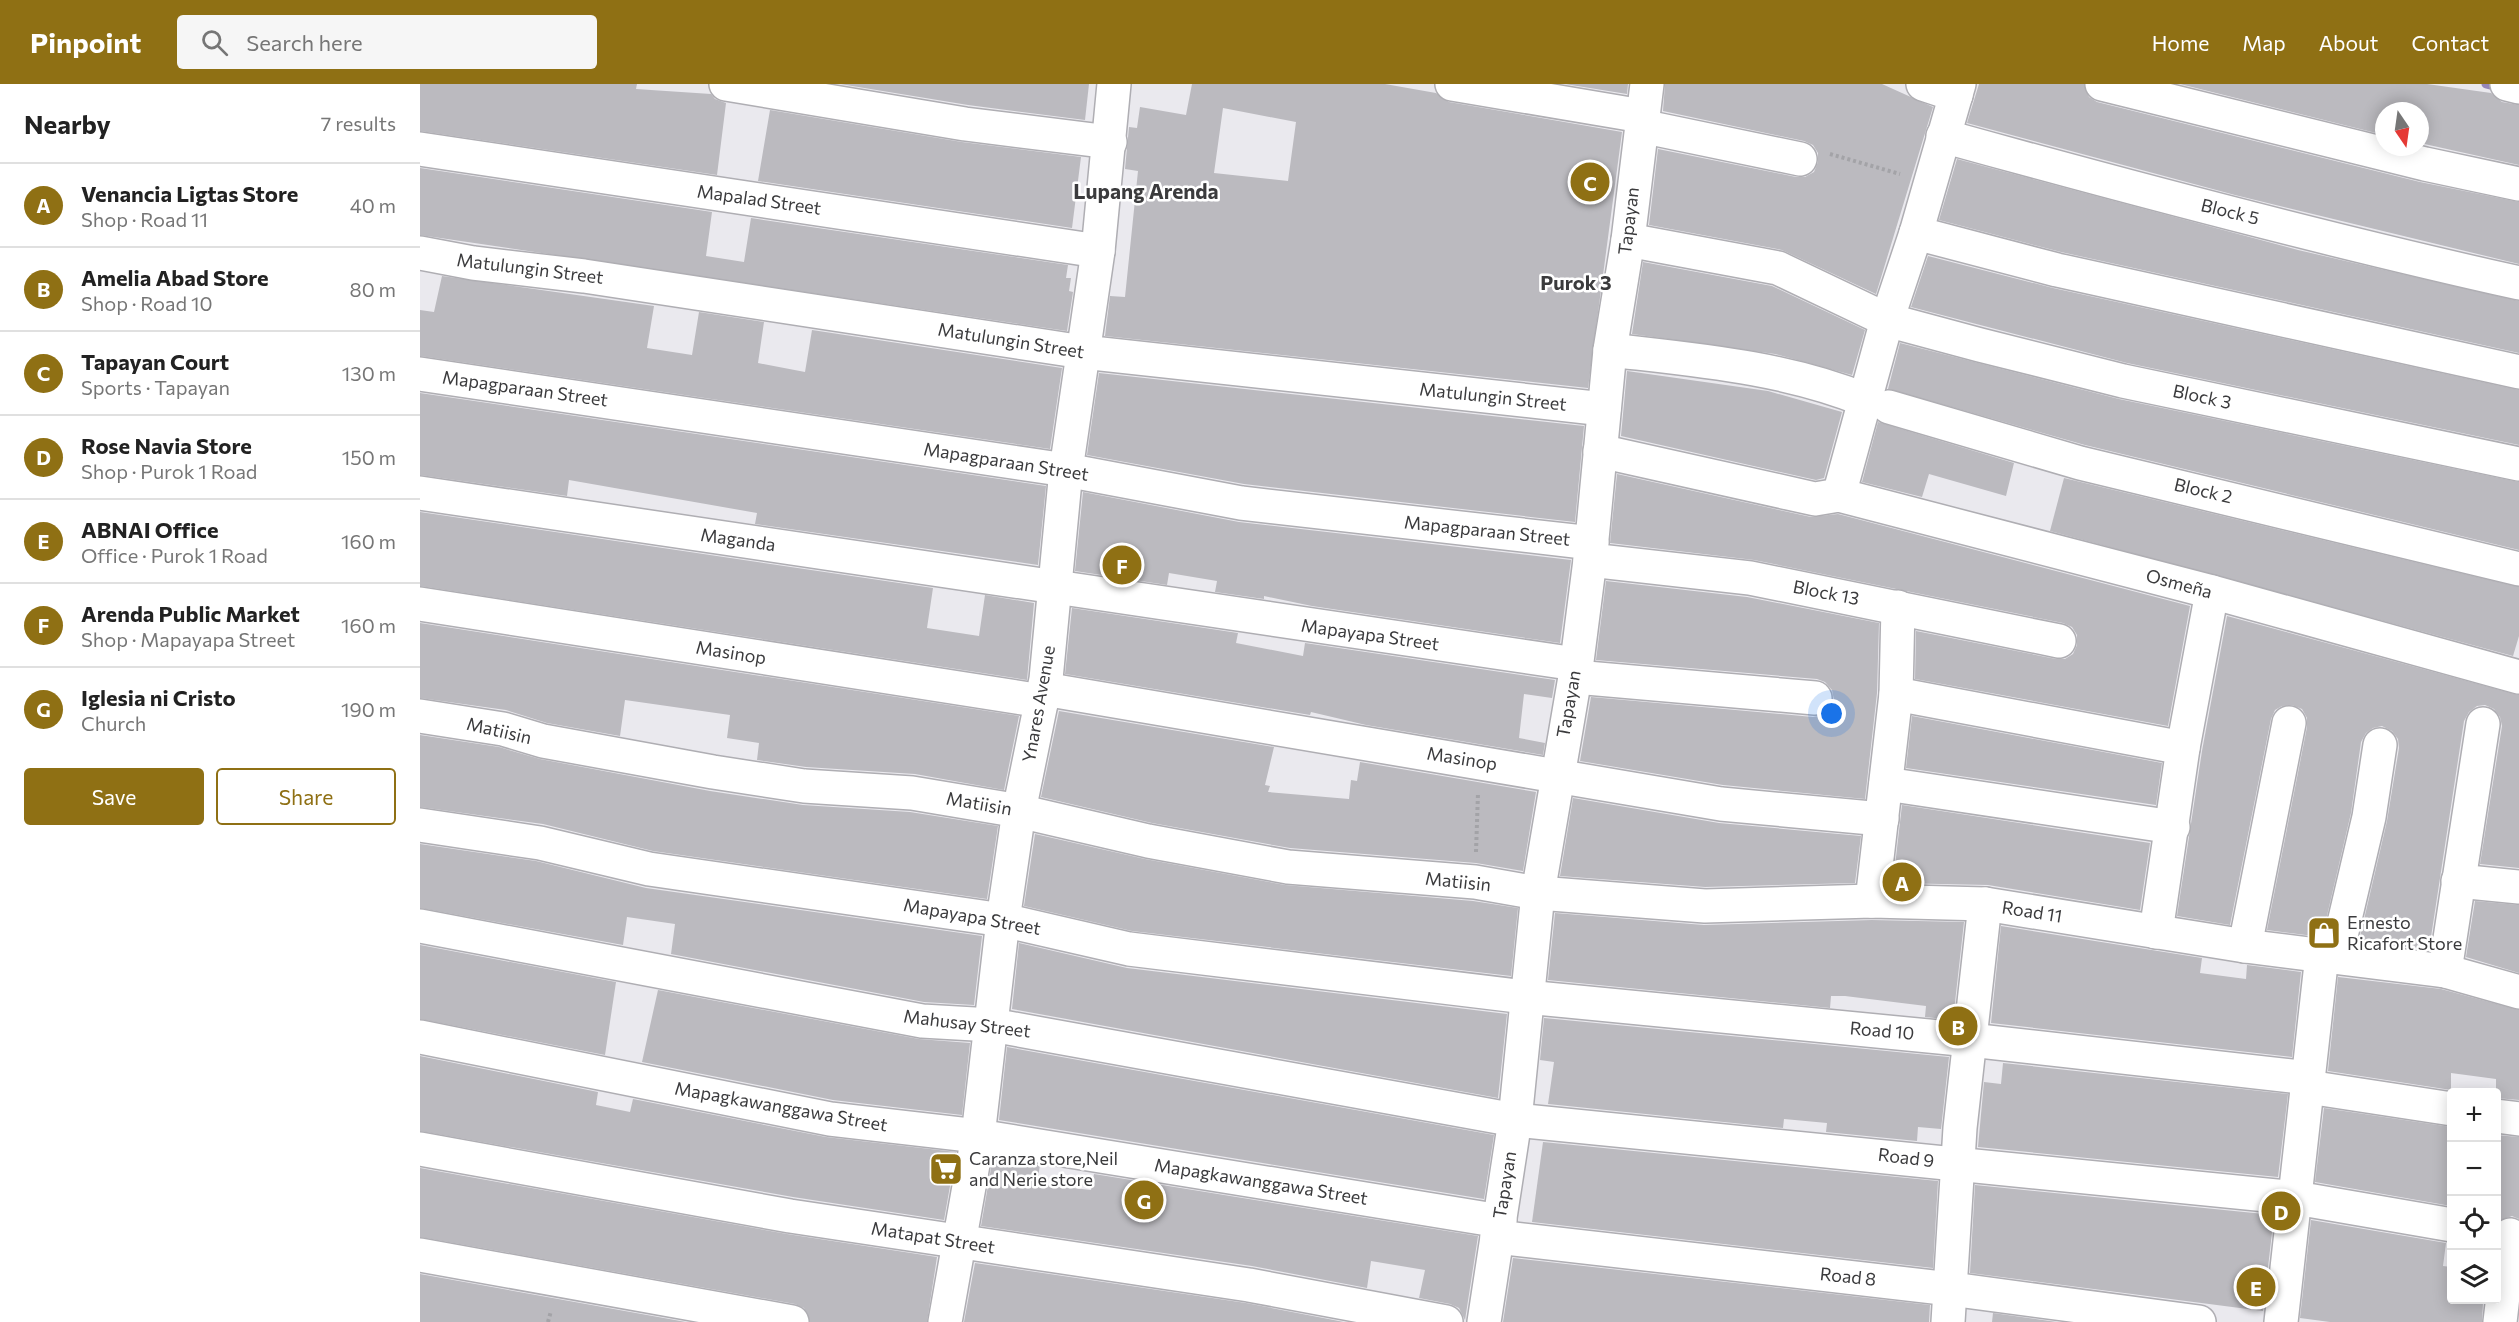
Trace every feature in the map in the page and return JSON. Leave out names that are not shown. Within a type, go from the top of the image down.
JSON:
[{"type":"street","points":[[726,84],[965,124],[1110,141]]},
{"type":"street","name":"Ynares Avenue","points":[[945,1322],[978,1136],[1003,920],[1019,811],[1043,695],[1056,588],[1066,470],[1098,251],[1114,84]]},
{"type":"street","points":[[1452,84],[1642,121],[1800,159]]},
{"type":"street","name":"Tapayan","points":[[1484,1322],[1515,1120],[1538,893],[1576,670],[1591,551],[1610,350],[1628,240],[1647,84]]},
{"type":"street","points":[[1839,495],[1877,404],[1887,320],[1916,233],[1958,90],[1923,84]]},
{"type":"street","points":[[2102,84],[2425,164],[2519,184]]},
{"type":"street","points":[[2507,84],[2519,87]]},
{"type":"street","name":"Block 5","points":[[1943,136],[2127,187],[2408,258],[2519,283]]},
{"type":"street","name":"Mapalad Street","points":[[420,149],[1098,251]]},
{"type":"street","points":[[1916,233],[2057,270],[2519,372]]},
{"type":"street","name":"Block 3","points":[[1628,240],[1778,268],[1887,320],[2123,381],[2519,464]]},
{"type":"street","name":"Matulungin Street","points":[[420,254],[473,263],[584,276],[1083,352],[1604,409]]},
{"type":"street","name":"Block 2","points":[[1610,350],[1731,365],[1826,384],[1877,404],[2080,463],[2519,569]]},
{"type":"street","name":"Mapagparaan Street","points":[[420,374],[1066,470],[1241,503],[1591,551]]},
{"type":"street","name":"Osmeña","points":[[1600,451],[1815,499],[1839,495],[2212,592],[2519,677]]},
{"type":"street","name":"Maganda","points":[[420,493],[1056,588]]},
{"type":"street","name":"Block 13","points":[[1591,551],[1750,578],[2059,641]]},
{"type":"street","name":"Mapayapa Street","points":[[1056,588],[1576,670],[1815,698]]},
{"type":"street","points":[[2156,932],[2183,748],[2212,592]]},
{"type":"street","name":"Masinop","points":[[420,604],[1043,695],[1479,762],[1721,804],[1882,819]]},
{"type":"street","points":[[1872,901],[1896,694],[1898,607]]},
{"type":"street","points":[[1896,694],[2183,748]]},
{"type":"street","name":"Matiisin","points":[[420,716],[503,729],[543,741],[713,772],[804,786],[912,793],[1019,811],[1148,841],[1288,867],[1475,882],[1538,893]]},
{"type":"street","points":[[2245,946],[2289,723]]},
{"type":"street","points":[[2445,970],[2483,724]]},
{"type":"street","points":[[2281,1322],[2308,1083],[2329,956],[2369,817],[2380,745]]},
{"type":"street","points":[[1886,784],[2173,827]]},
{"type":"street","name":"Mapayapa Street","points":[[420,825],[540,843],[649,869],[1003,920],[1129,949],[1526,997]]},
{"type":"street","points":[[2458,881],[2519,887]]},
{"type":"street","name":"Road 11","points":[[1538,893],[1705,906],[1872,901],[1985,904],[2245,946],[2445,970],[2519,992]]},
{"type":"street","points":[[1948,1322],[1952,1289],[1958,1165],[1985,904]]},
{"type":"street","name":"Mahusay Street","points":[[420,926],[922,1021],[992,1024],[1515,1120]]},
{"type":"street","name":"Road 10","points":[[1526,997],[1970,1040],[2308,1083],[2447,1108]]},
{"type":"street","name":"Mapagkawanggawa Street","points":[[420,1037],[830,1119],[978,1136],[1499,1229]]},
{"type":"street","points":[[2501,1117],[2519,1119]]},
{"type":"street","name":"Road 9","points":[[1515,1120],[2296,1198],[2447,1224]]},
{"type":"street","name":"Matapat Street","points":[[420,1149],[960,1243],[1249,1285],[1446,1322]]},
{"type":"street","name":"Road 8","points":[[1499,1229],[2199,1322]]},
{"type":"street","points":[[2507,1317],[2508,1234]]},
{"type":"street","points":[[420,1255],[792,1322]]},
{"type":"path","points":[[1838,159],[1930,181]]},
{"type":"path","points":[[1475,882],[1479,762]]},
{"type":"building","points":[[420,84],[637,84],[636,89],[711,94],[715,99],[726,103],[717,175],[420,131]]},
{"type":"building","points":[[840,84],[1089,84],[1085,120],[968,105]]},
{"type":"building","points":[[1192,84],[1385,84],[1436,93],[1449,102],[1622,132],[1588,388],[1105,336],[1110,296],[1125,297],[1138,171],[1125,169],[1129,127],[1137,128],[1140,107],[1186,115]],"holes":[[[1223,108],[1296,122],[1288,181],[1214,173]]]},
{"type":"building","points":[[1565,84],[1628,84],[1627,94]]},
{"type":"building","points":[[1665,84],[1882,84],[1933,107],[1876,294],[1782,250],[1649,225],[1658,149],[1796,177],[1805,177],[1814,172],[1818,162],[1818,153],[1813,145],[1804,141],[1663,111]]},
{"type":"building","points":[[1979,84],[2084,84],[2089,97],[2097,102],[2420,182],[2519,202],[2519,264],[2235,195],[1967,123]]},
{"type":"building","points":[[2180,84],[2427,84],[2491,93],[2502,102],[2519,105],[2519,165],[2429,145],[2429,102],[2375,102],[2375,133]]},
{"type":"building","points":[[770,110],[962,142],[1081,157],[1072,228],[758,181]]},
{"type":"building","points":[[1957,159],[2298,250],[2519,301],[2519,353],[2061,252],[1939,220]]},
{"type":"building","points":[[420,168],[712,212],[706,256],[744,262],[751,218],[1068,265],[1066,278],[1071,278],[1069,291],[1073,292],[1067,331],[420,235]]},
{"type":"building","points":[[1928,256],[2053,288],[2519,390],[2519,445],[2127,363],[1911,307]]},
{"type":"building","points":[[1643,262],[1772,286],[1865,330],[1852,375],[1775,354],[1632,334]]},
{"type":"building","points":[[442,276],[654,306],[647,348],[692,355],[699,312],[764,322],[758,363],[805,372],[812,330],[1062,368],[1050,449],[420,356],[420,310],[434,312]]},
{"type":"building","points":[[1900,343],[2119,399],[2519,482],[2519,550],[2085,445],[1888,389]]},
{"type":"building","points":[[1627,371],[1768,391],[1842,412],[1824,478],[1816,480],[1621,436]]},
{"type":"building","points":[[1099,373],[1584,426],[1575,522],[1244,484],[1087,455]]},
{"type":"building","points":[[420,393],[1046,486],[1038,565],[755,524],[757,513],[569,480],[567,496],[420,475]]},
{"type":"building","points":[[1878,422],[2014,463],[2006,496],[1929,474],[1922,497],[1862,482]]},
{"type":"building","points":[[1617,474],[1811,517],[1838,514],[2190,606],[2168,726],[1915,679],[1916,631],[2065,659],[2073,654],[2077,645],[2077,635],[2072,627],[2063,623],[1754,560],[1610,543]]},
{"type":"building","points":[[2064,478],[2519,587],[2519,636],[2513,656],[2050,531]]},
{"type":"building","points":[[1083,492],[1239,522],[1571,560],[1560,643],[1312,606],[1264,596],[1264,599],[1215,592],[1217,581],[1169,573],[1167,585],[1075,571]]},
{"type":"building","points":[[420,512],[933,588],[927,628],[979,636],[985,595],[1034,603],[1027,680],[420,586]]},
{"type":"building","points":[[1606,581],[1747,597],[1879,623],[1877,693],[1865,799],[1723,785],[1580,761],[1591,697],[1813,717],[1823,715],[1831,708],[1834,700],[1832,690],[1825,682],[1817,679],[1596,660]]},
{"type":"building","points":[[1072,608],[1238,633],[1236,643],[1303,656],[1305,643],[1555,680],[1552,698],[1524,694],[1519,738],[1545,743],[1543,755],[1366,725],[1311,712],[1310,715],[1065,674]]},
{"type":"building","points":[[2227,616],[2519,695],[2519,868],[2480,864],[2502,726],[2500,717],[2494,709],[2485,705],[2477,706],[2469,712],[2464,721],[2429,950],[2359,941],[2387,821],[2399,748],[2398,739],[2392,731],[2382,726],[2366,733],[2361,742],[2351,813],[2322,937],[2267,930],[2307,727],[2307,718],[2302,709],[2292,705],[2282,706],[2275,710],[2271,719],[2230,925],[2177,916],[2202,751]]},
{"type":"building","points":[[420,623],[1019,716],[1004,790],[915,774],[806,767],[757,760],[759,743],[727,738],[730,715],[625,700],[620,736],[547,723],[506,710],[420,698]]},
{"type":"building","points":[[1059,711],[1274,747],[1265,785],[1270,786],[1268,792],[1349,799],[1351,780],[1357,781],[1360,762],[1536,792],[1523,871],[1476,863],[1290,848],[1152,823],[1041,797]]},
{"type":"building","points":[[1912,716],[2162,763],[2156,805],[1906,768]]},
{"type":"building","points":[[420,735],[499,747],[540,759],[710,791],[803,805],[910,812],[998,826],[987,899],[653,851],[543,824],[420,807]]},
{"type":"building","points":[[1573,798],[1719,823],[1861,836],[1855,883],[1705,887],[1560,876]]},
{"type":"building","points":[[1902,805],[2150,843],[2140,910],[1988,885],[1893,883]]},
{"type":"building","points":[[1035,834],[1145,859],[1285,885],[1473,901],[1518,908],[1511,976],[1132,931],[1024,906]]},
{"type":"building","points":[[420,844],[536,861],[646,888],[982,936],[974,1005],[924,1002],[671,954],[675,924],[627,917],[623,945],[420,908]]},
{"type":"building","points":[[2475,901],[2519,905],[2519,973],[2466,957]]},
{"type":"building","points":[[1555,913],[1704,925],[1872,920],[1964,922],[1953,1020],[1925,1017],[1926,1006],[1845,996],[1831,996],[1830,1008],[1548,980]]},
{"type":"building","points":[[2001,926],[2202,958],[2200,973],[2246,979],[2247,965],[2301,972],[2292,1057],[1991,1023]]},
{"type":"building","points":[[1019,943],[1127,968],[1507,1014],[1498,1098],[1012,1009]]},
{"type":"building","points":[[420,945],[616,982],[605,1055],[420,1019]]},
{"type":"building","points":[[2338,977],[2441,989],[2519,1010],[2519,1100],[2501,1098],[2501,1088],[2496,1088],[2496,1079],[2451,1073],[2451,1088],[2447,1089],[2328,1071]]},
{"type":"building","points":[[658,990],[919,1039],[970,1043],[962,1115],[833,1100],[642,1062]]},
{"type":"building","points":[[1544,1018],[1949,1057],[1941,1129],[1918,1127],[1917,1141],[1826,1132],[1827,1123],[1784,1119],[1783,1128],[1548,1104],[1554,1062],[1540,1060]]},
{"type":"building","points":[[1007,1047],[1494,1135],[1484,1199],[999,1120]]},
{"type":"building","points":[[420,1056],[598,1092],[596,1105],[630,1112],[633,1099],[826,1137],[956,1152],[944,1220],[793,1197],[420,1131]]},
{"type":"building","points":[[2003,1063],[2288,1094],[2278,1177],[1978,1147],[1984,1082],[2001,1084]]},
{"type":"building","points":[[2324,1108],[2447,1126],[2447,1205],[2315,1182]]},
{"type":"building","points":[[2501,1135],[2519,1137],[2519,1219],[2512,1216],[2501,1220]]},
{"type":"building","points":[[1543,1142],[1938,1181],[1933,1268],[1532,1222]]},
{"type":"building","points":[[993,1157],[1040,1165],[1037,1184],[1091,1190],[1094,1174],[1478,1236],[1465,1320],[1459,1308],[1419,1298],[1425,1270],[1371,1261],[1367,1288],[1252,1266],[981,1226]]},
{"type":"building","points":[[420,1168],[787,1234],[937,1257],[927,1322],[810,1322],[804,1308],[795,1304],[420,1237]]},
{"type":"building","points":[[1975,1185],[2274,1215],[2263,1311],[1970,1273]]},
{"type":"building","points":[[2311,1220],[2446,1243],[2443,1266],[2447,1266],[2447,1304],[2483,1304],[2482,1322],[2330,1322],[2300,1318]]},
{"type":"building","points":[[1513,1258],[1930,1305],[1929,1322],[1503,1322]]},
{"type":"building","points":[[975,1263],[1246,1303],[1344,1322],[964,1322]]},
{"type":"building","points":[[420,1274],[686,1322],[420,1322]]},
{"type":"building","points":[[1993,1313],[2057,1322],[1992,1322]]},
{"type":"waterway","points":[[2486,84],[2502,88]]},
{"type":"place","name":"Tapayan Court","points":[[1590,182]]},
{"type":"place","name":"Arenda Public Market","points":[[1122,565]]},
{"type":"place","name":"Venancia Ligtas Store","points":[[1902,882]]},
{"type":"place","name":"Ernesto Ricafort Store","points":[[2324,933]]},
{"type":"place","name":"Amelia Abad Store","points":[[1958,1026]]},
{"type":"place","name":"Caranza store,Neil and Nerie store","points":[[946,1169]]},
{"type":"place","name":"Iglesia ni Cristo","points":[[1144,1200]]},
{"type":"place","name":"Rose Navia Store","points":[[2281,1211]]},
{"type":"place","name":"ABNAI Office","points":[[2256,1287]]},
{"type":"district","name":"Lupang Arenda","points":[[1146,192]]},
{"type":"district","name":"Purok 3","points":[[1576,283]]}]
